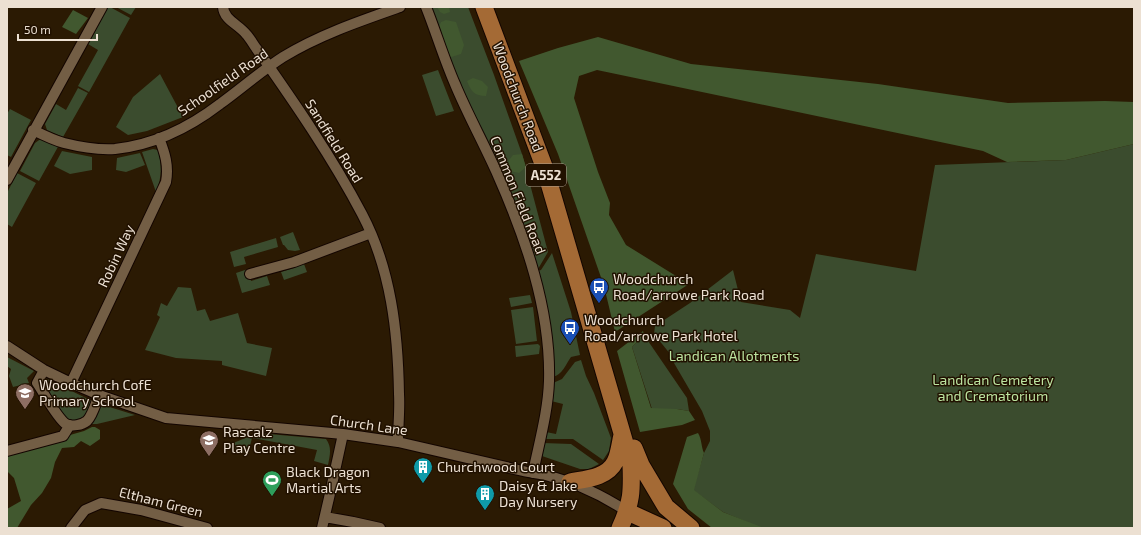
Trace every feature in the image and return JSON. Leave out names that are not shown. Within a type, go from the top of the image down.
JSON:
[{"type":"main road","name":"Woodchurch Road","points":[[484,7],[545,169],[631,464],[632,492],[628,512],[620,528]]},
{"type":"main road","points":[[607,384],[640,465],[666,507],[691,528]]},
{"type":"main road","points":[[570,482],[591,478],[606,472],[615,462],[622,434]]},
{"type":"main road","points":[[628,512],[663,528]]},
{"type":"street","points":[[7,180],[54,97],[102,7]]},
{"type":"street","name":"Sandfield Road","points":[[224,7],[224,13],[246,33],[319,141],[371,233],[387,283],[397,336],[400,396],[398,442]]},
{"type":"street","name":"Schoolfield Road","points":[[34,130],[64,143],[100,149],[137,145],[159,138],[204,115],[284,57],[336,30],[400,7]]},
{"type":"street","name":"Common Field Road","points":[[426,7],[454,83],[496,172],[526,247],[538,290],[547,336],[549,380],[541,440],[533,473]]},
{"type":"street","name":"Robin Way","points":[[71,384],[166,182],[168,164],[159,138]]},
{"type":"street","points":[[250,274],[294,262],[371,233]]},
{"type":"street","name":"Church Lane","points":[[7,346],[44,370],[71,384],[166,418],[343,434],[398,442],[543,474],[570,482],[608,499],[628,512]]},
{"type":"street","points":[[44,370],[38,383],[60,418],[67,424],[79,425],[87,421],[99,395]]},
{"type":"street","points":[[7,451],[63,436],[70,425]]},
{"type":"street","points":[[322,528],[343,434]]},
{"type":"street","name":"Eltham Green","points":[[71,528],[85,510],[101,503],[115,504],[141,510],[203,528]]},
{"type":"street","points":[[325,517],[380,528]]},
{"type":"green space","points":[[108,7],[130,18],[89,92],[78,86],[98,50],[88,44]]},
{"type":"green space","points":[[116,7],[136,7],[131,15]]},
{"type":"green space","points":[[428,7],[468,7],[522,154],[548,252],[538,269],[534,270],[494,166]]},
{"type":"green space","points":[[437,7],[449,7],[450,12],[444,14],[440,12]]},
{"type":"green space","points":[[73,10],[88,18],[76,34],[62,27]]},
{"type":"green space","points":[[446,20],[456,22],[464,45],[461,54],[448,58],[438,29],[441,22]]},
{"type":"green space","points":[[598,37],[691,64],[878,84],[1008,103],[1105,101],[1134,102],[1134,144],[1066,160],[1007,162],[983,151],[597,70],[579,76],[574,98],[598,172],[610,203],[609,215],[626,245],[689,284],[615,332],[604,286],[558,154],[519,61]]},
{"type":"green space","points":[[438,70],[454,111],[436,116],[422,75]]},
{"type":"green space","points":[[160,74],[183,117],[147,131],[128,135],[116,127],[133,97]]},
{"type":"green space","points":[[473,78],[482,81],[488,87],[486,96],[476,94],[470,88],[467,81]]},
{"type":"green space","points":[[78,88],[88,93],[63,137],[47,130],[45,124],[56,104],[66,110]]},
{"type":"green space","points":[[10,109],[31,120],[11,157],[7,155],[7,114]]},
{"type":"green space","points":[[42,138],[59,145],[39,181],[20,171],[35,143]]},
{"type":"green space","name":"Landican Cemetery and Crematorium","points":[[1134,144],[1134,528],[745,528],[747,522],[723,512],[693,490],[704,453],[710,441],[710,431],[702,411],[674,363],[675,360],[654,334],[655,326],[690,303],[733,270],[741,302],[790,310],[800,318],[816,254],[916,271],[935,165],[1066,160]]},
{"type":"green space","points":[[153,149],[158,150],[161,166],[156,192],[142,152]]},
{"type":"green space","points":[[62,151],[92,157],[92,170],[70,174],[54,166]]},
{"type":"green space","points":[[140,153],[145,165],[126,172],[116,170],[117,158]]},
{"type":"green space","points":[[522,154],[526,167],[519,173],[510,171],[508,167],[509,160],[513,155]]},
{"type":"green space","points":[[17,173],[36,183],[12,227],[7,224],[7,193]]},
{"type":"green space","points":[[293,232],[300,250],[288,250],[283,245],[280,237]]},
{"type":"green space","points":[[276,238],[278,247],[244,257],[246,264],[234,267],[230,252]]},
{"type":"green space","points":[[552,253],[571,312],[580,355],[571,357],[561,372],[553,377],[537,271],[541,270]]},
{"type":"green space","points":[[301,256],[307,272],[284,280],[281,272],[294,268],[291,259]]},
{"type":"green space","points":[[248,269],[251,281],[267,276],[270,285],[242,293],[236,273]]},
{"type":"green space","points":[[178,287],[191,288],[197,311],[205,309],[210,321],[238,313],[247,343],[272,348],[266,376],[222,365],[222,361],[176,358],[145,350],[160,317],[157,315],[161,303],[167,306]]},
{"type":"green space","points":[[530,295],[532,303],[511,307],[509,298]]},
{"type":"green space","points":[[533,307],[537,341],[516,344],[511,310]]},
{"type":"green space","points":[[643,331],[644,335],[632,347],[651,408],[689,411],[695,420],[682,425],[640,432],[617,351]]},
{"type":"green space","points":[[644,335],[687,398],[689,411],[677,409],[652,409],[632,347]]},
{"type":"green space","points":[[538,344],[540,346],[539,354],[516,357],[515,346]]},
{"type":"green space","points":[[7,357],[34,371],[27,378],[29,383],[13,387],[9,376],[11,369],[7,366]]},
{"type":"green space","points":[[581,360],[611,438],[609,451],[603,460],[573,439],[544,439],[546,432],[556,434],[563,404],[551,401],[553,383],[562,379],[575,362]]},
{"type":"green space","points":[[43,377],[92,401],[83,420],[69,421],[66,419],[42,384]]},
{"type":"green space","points":[[100,404],[135,415],[97,424],[91,424]]},
{"type":"green space","points":[[92,427],[100,430],[100,439],[90,446],[81,441],[74,447],[62,448],[55,462],[51,478],[42,493],[31,505],[17,528],[7,528],[7,509],[21,501],[14,478],[7,471],[7,453],[84,431]]},
{"type":"green space","points":[[257,433],[326,439],[330,448],[328,465],[314,461],[317,450],[252,438],[248,454],[224,447]]},
{"type":"green space","points":[[698,433],[704,453],[694,490],[723,512],[764,528],[712,528],[688,509],[673,484],[687,437]]},
{"type":"green space","points":[[543,443],[571,444],[599,464],[589,469],[580,469],[539,455]]},
{"type":"place","name":"Woodchurch Road/arrowe Park Road","points":[[599,304]]},
{"type":"place","name":"Woodchurch Road/arrowe Park Hotel","points":[[570,345]]},
{"type":"place","name":"Woodchurch CofE Primary School","points":[[25,410]]},
{"type":"place","name":"Rascalz Play Centre","points":[[209,457]]},
{"type":"place","name":"Churchwood Court","points":[[423,484]]},
{"type":"place","name":"Black Dragon Martial Arts","points":[[272,497]]},
{"type":"place","name":"Daisy & Jake Day Nursery","points":[[485,511]]},
{"type":"park label","name":"Landican Allotments","points":[[734,356]]}]
